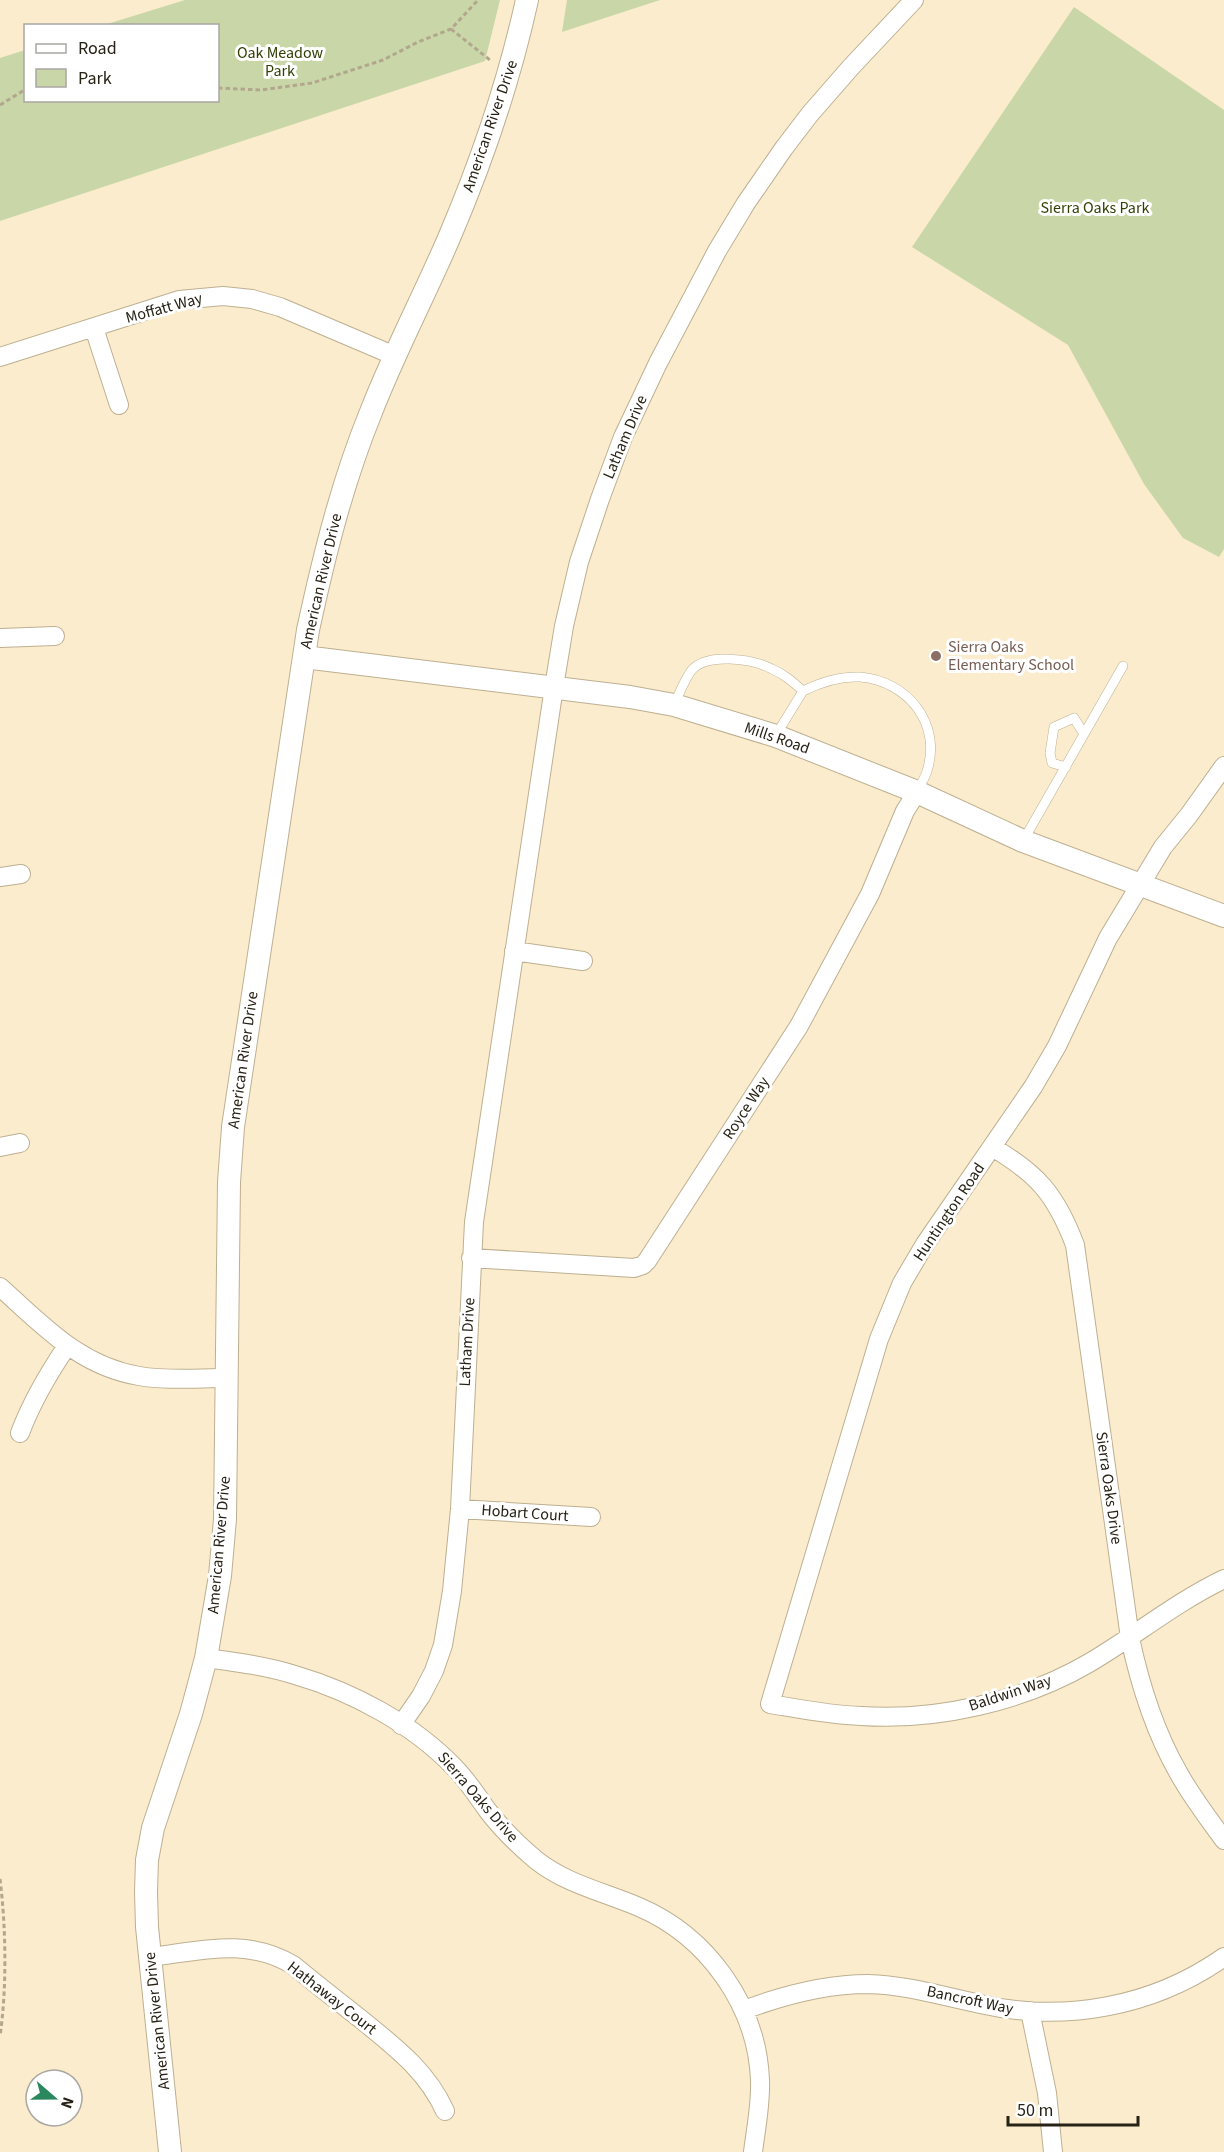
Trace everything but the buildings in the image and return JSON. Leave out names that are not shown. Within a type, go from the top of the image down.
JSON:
[{"type":"street","name":"American River Drive","points":[[170,2152],[150,1957],[146,1892],[147,1860],[153,1828],[191,1714],[206,1658],[220,1576],[225,1519],[230,1182],[233,1127],[304,657],[324,555],[345,483],[370,412],[474,177],[504,91],[527,0]]},
{"type":"street","name":"Latham Drive","points":[[401,1725],[422,1696],[434,1671],[442,1645],[452,1591],[460,1509],[474,1222],[554,687],[564,626],[583,552],[623,437],[658,363],[746,203],[784,148],[844,74],[914,0]]},
{"type":"street","name":"Moffatt Way","points":[[0,357],[179,300],[223,296],[252,299],[280,307],[395,356]]},
{"type":"street","points":[[94,328],[119,405]]},
{"type":"street","points":[[0,638],[56,636]]},
{"type":"street","name":"Mills Road","points":[[304,657],[554,687],[674,705],[776,736],[917,792],[1023,841],[1224,916]]},
{"type":"street","name":"Huntington Road","points":[[770,1704],[879,1339],[902,1283],[925,1244],[1033,1087],[1057,1046],[1104,947],[1162,847],[1224,766]]},
{"type":"street","name":"Royce Way","points":[[471,1258],[634,1268],[647,1261],[799,1026],[870,894],[905,811],[917,792]]},
{"type":"street","points":[[0,877],[21,874]]},
{"type":"street","points":[[514,951],[584,961]]},
{"type":"street","points":[[0,1147],[20,1143]]},
{"type":"street","name":"Sierra Oaks Drive","points":[[992,1147],[1026,1168],[1044,1187],[1066,1221],[1075,1245],[1136,1668],[1148,1708],[1178,1772],[1224,1840]]},
{"type":"street","points":[[0,1287],[67,1346],[101,1366],[140,1376],[227,1378]]},
{"type":"street","points":[[20,1433],[42,1383],[67,1346]]},
{"type":"street","name":"Hobart Court","points":[[460,1509],[591,1517]]},
{"type":"street","name":"Baldwin Way","points":[[770,1704],[816,1712],[862,1716],[909,1716],[985,1704],[1044,1685],[1086,1665],[1130,1638],[1171,1608],[1224,1579]]},
{"type":"street","name":"Sierra Oaks Drive","points":[[206,1658],[253,1665],[296,1675],[364,1703],[401,1725],[436,1750],[456,1769],[511,1838],[538,1861],[579,1886],[639,1907],[663,1919],[697,1944],[726,1979],[744,2010],[756,2051],[760,2078],[760,2106],[753,2152]]},
{"type":"street","name":"Hathaway Court","points":[[150,1957],[232,1947],[257,1950],[282,1959],[293,1965],[405,2055],[423,2073],[445,2111]]},
{"type":"street","name":"Bancroft Way","points":[[744,2010],[772,1999],[803,1991],[868,1984],[900,1986],[979,2004],[1030,2012],[1090,2010],[1153,1995],[1182,1982],[1224,1957]]},
{"type":"street","points":[[1030,2012],[1047,2093],[1053,2152]]},
{"type":"lane","points":[[674,705],[692,670],[707,660],[744,661],[769,667],[793,681],[803,691]]},
{"type":"lane","points":[[1023,841],[1123,666]]},
{"type":"lane","points":[[776,736],[803,691],[821,682],[858,677],[873,679],[901,690],[922,713],[931,741],[927,770],[917,792]]},
{"type":"lane","points":[[1065,767],[1052,763],[1050,753],[1054,727],[1074,718],[1084,734]]},
{"type":"path","points":[[219,88],[261,90],[312,83],[383,60],[418,42],[451,29],[478,0]]},
{"type":"path","points":[[451,29],[490,60]]},
{"type":"path","points":[[0,105],[24,91]]},
{"type":"path","points":[[0,1880],[3,1898],[4,1971],[0,2036]]},
{"type":"green space","name":"Oak Meadow Park","points":[[185,0],[500,0],[485,61],[0,221],[0,58],[24,50],[24,102],[219,102],[219,24],[107,24]]},
{"type":"green space","points":[[567,0],[660,0],[562,32]]},
{"type":"green space","name":"Sierra Oaks Park","points":[[1074,7],[1224,110],[1224,549],[1219,557],[1183,538],[1144,484],[1068,345],[912,247]]},
{"type":"place","name":"Sierra Oaks Elementary School","points":[[936,656]]}]
